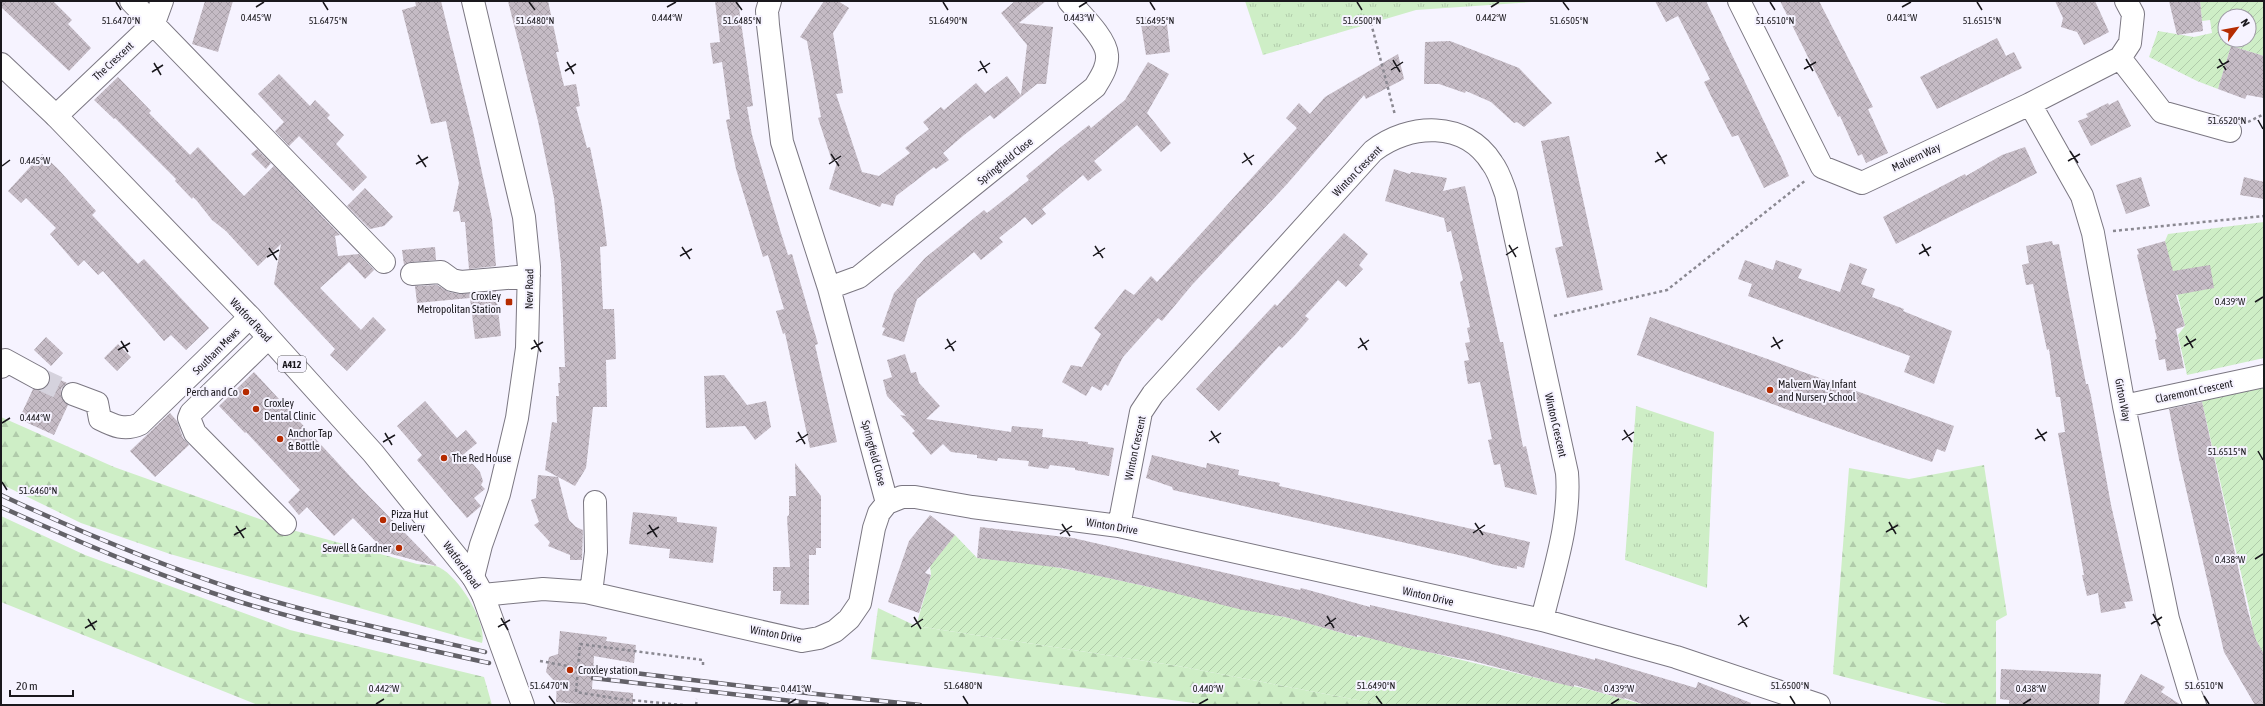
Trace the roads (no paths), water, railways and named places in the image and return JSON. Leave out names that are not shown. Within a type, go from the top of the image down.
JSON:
[{"type":"street","points":[[131,1],[154,23],[384,262]]},
{"type":"street","name":"The Crescent","points":[[56,116],[154,23],[162,1]]},
{"type":"street","name":"New Road","points":[[473,1],[524,217],[529,276],[527,348],[517,418],[499,494],[481,545],[478,586]]},
{"type":"street","name":"Springfield Close","points":[[770,1],[767,11],[768,26],[782,142],[829,288],[887,503]]},
{"type":"street","name":"Springfield Close","points":[[829,288],[859,277],[1095,87],[1104,72],[1107,55],[1102,40],[1069,1]]},
{"type":"street","name":"Malvern Way","points":[[1739,1],[1822,167],[1862,183],[2030,104],[2120,58]]},
{"type":"street","points":[[2126,1],[2133,14],[2130,43],[2120,58],[2162,112],[2230,131]]},
{"type":"street","name":"Watford Road","points":[[1,64],[56,116],[250,317],[373,453],[478,586],[523,705]]},
{"type":"street","name":"Girton Way","points":[[2030,104],[2082,196],[2093,233],[2124,406],[2168,619],[2195,705]]},
{"type":"street","name":"Winton Crescent","points":[[1119,526],[1141,412],[1153,394],[1373,151],[1385,142],[1416,130],[1433,130],[1452,134],[1467,139],[1492,161],[1506,194],[1567,473],[1569,495],[1542,620]]},
{"type":"street","points":[[412,274],[441,272],[452,280],[461,282],[529,276]]},
{"type":"street","name":"Southam Mews","points":[[73,394],[97,403],[100,419],[105,422],[123,428],[132,428],[140,424],[250,317]]},
{"type":"street","points":[[268,338],[191,413],[188,418],[195,433],[285,524]]},
{"type":"street","points":[[1,367],[5,360],[38,378]]},
{"type":"street","name":"Claremont Crescent","points":[[2124,406],[2264,376]]},
{"type":"street","name":"Winton Drive","points":[[478,586],[591,593],[802,641],[818,638],[835,631],[849,619],[860,603],[874,528],[879,513],[887,503],[902,497],[915,497],[972,507],[1119,526],[1542,620],[1676,658],[1819,705]]},
{"type":"street","points":[[591,593],[595,571],[595,502]]},
{"type":"tunnel","points":[[38,378],[73,394]]},
{"type":"railway","points":[[1,495],[120,547],[181,571],[243,592],[333,617],[485,652]]},
{"type":"railway","points":[[1,507],[119,558],[240,602],[333,628],[489,663]]},
{"type":"railway","points":[[593,668],[759,688],[920,705]]},
{"type":"railway","points":[[593,678],[827,705]]},
{"type":"place","name":"Croxley Metropolitan Station","points":[[509,302]]},
{"type":"place","name":"Malvern Way Infant and Nursery School","points":[[1770,390]]},
{"type":"place","name":"Perch and Co","points":[[246,392]]},
{"type":"place","name":"Croxley Dental Clinic","points":[[256,409]]},
{"type":"place","name":"Anchor Tap & Bottle","points":[[280,439]]},
{"type":"place","name":"The Red House","points":[[444,458]]},
{"type":"place","name":"Pizza Hut Delivery","points":[[383,520]]},
{"type":"place","name":"Sewell & Gardner","points":[[399,548]]},
{"type":"place","name":"Croxley station","points":[[570,670]]}]
